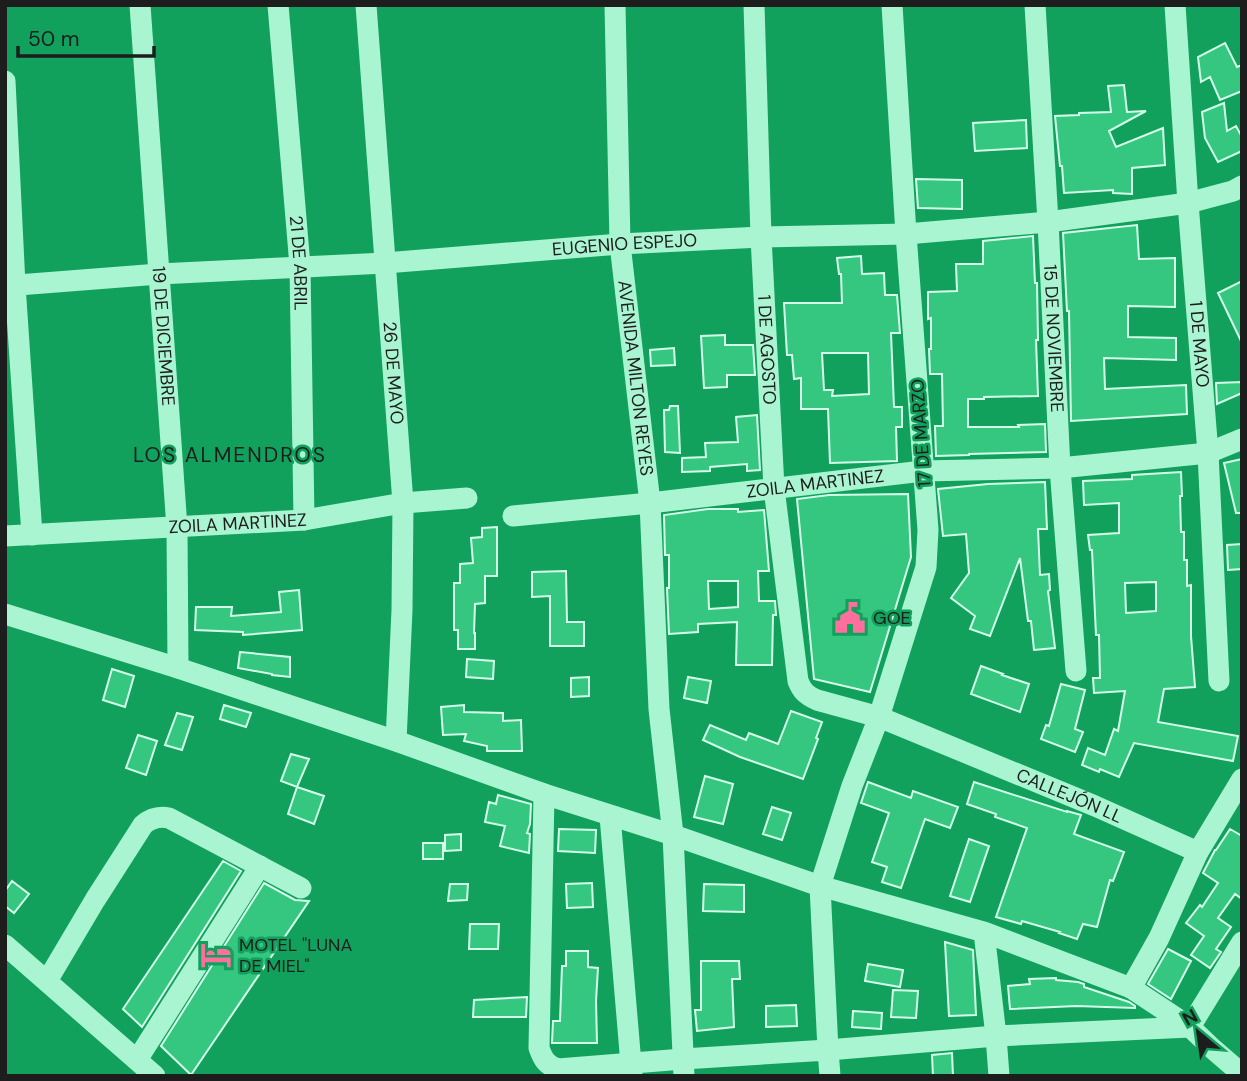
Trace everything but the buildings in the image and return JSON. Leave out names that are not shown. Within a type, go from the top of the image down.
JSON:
[{"type":"street","name":"19 DE DICIEMBRE","points":[[141,5],[177,528],[178,668]]},
{"type":"street","name":"21 DE ABRIL","points":[[278,5],[300,267],[304,520]]},
{"type":"street","name":"26 DE MAYO","points":[[366,5],[403,503],[402,610],[396,741]]},
{"type":"street","name":"AVENIDA MILTON REYES","points":[[615,5],[620,243],[650,503],[659,709],[673,835],[684,1067]]},
{"type":"street","name":"1 DE AGOSTO","points":[[754,5],[761,237],[774,488],[798,681],[802,690]]},
{"type":"street","name":"17 DE MARZO","points":[[820,886],[852,786],[879,717],[926,567],[928,530],[892,5]]},
{"type":"street","name":"15 DE NOVIEMBRE","points":[[1035,5],[1060,468],[1076,671]]},
{"type":"street","name":"1 DE MAYO","points":[[1175,5],[1208,453],[1219,681]]},
{"type":"street","points":[[5,81],[10,286],[32,535]]},
{"type":"street","name":"EUGENIO ESPEJO","points":[[10,286],[159,274],[385,263],[620,243],[906,234],[1048,222],[1239,195]]},
{"type":"street","name":"ZOILA MARTINEZ","points":[[513,516],[923,471],[1060,468],[1208,453],[1242,439]]},
{"type":"street","name":"ZOILA MARTINEZ","points":[[5,537],[304,520],[403,503],[467,498]]},
{"type":"street","points":[[5,614],[178,668],[820,886],[984,932],[1131,988],[1190,1027],[1242,1074]]},
{"type":"street","name":"CALLEJÓN LL","points":[[802,690],[817,700],[879,717],[1096,806],[1198,852]]},
{"type":"street","points":[[1131,988],[1159,938],[1198,852],[1242,779]]},
{"type":"street","points":[[544,794],[539,1048],[542,1058],[549,1066],[558,1069],[632,1070],[684,1067],[828,1050],[996,1036],[1190,1027]]},
{"type":"street","points":[[610,816],[632,1070]]},
{"type":"street","points":[[47,981],[95,900],[149,820],[169,818],[302,888]]},
{"type":"street","points":[[137,1060],[260,866]]},
{"type":"street","points":[[820,886],[830,1076]]},
{"type":"street","points":[[984,932],[999,1076]]},
{"type":"street","points":[[1190,1027],[1242,942]]},
{"type":"street","points":[[5,945],[155,1076]]},
{"type":"place","name":"GOE","points":[[850,618]]},
{"type":"place","name":"MOTEL \"LUNA DE MIEL\"","points":[[216,955]]},
{"type":"district","name":"LOS ALMENDROS","points":[[230,455]]}]
